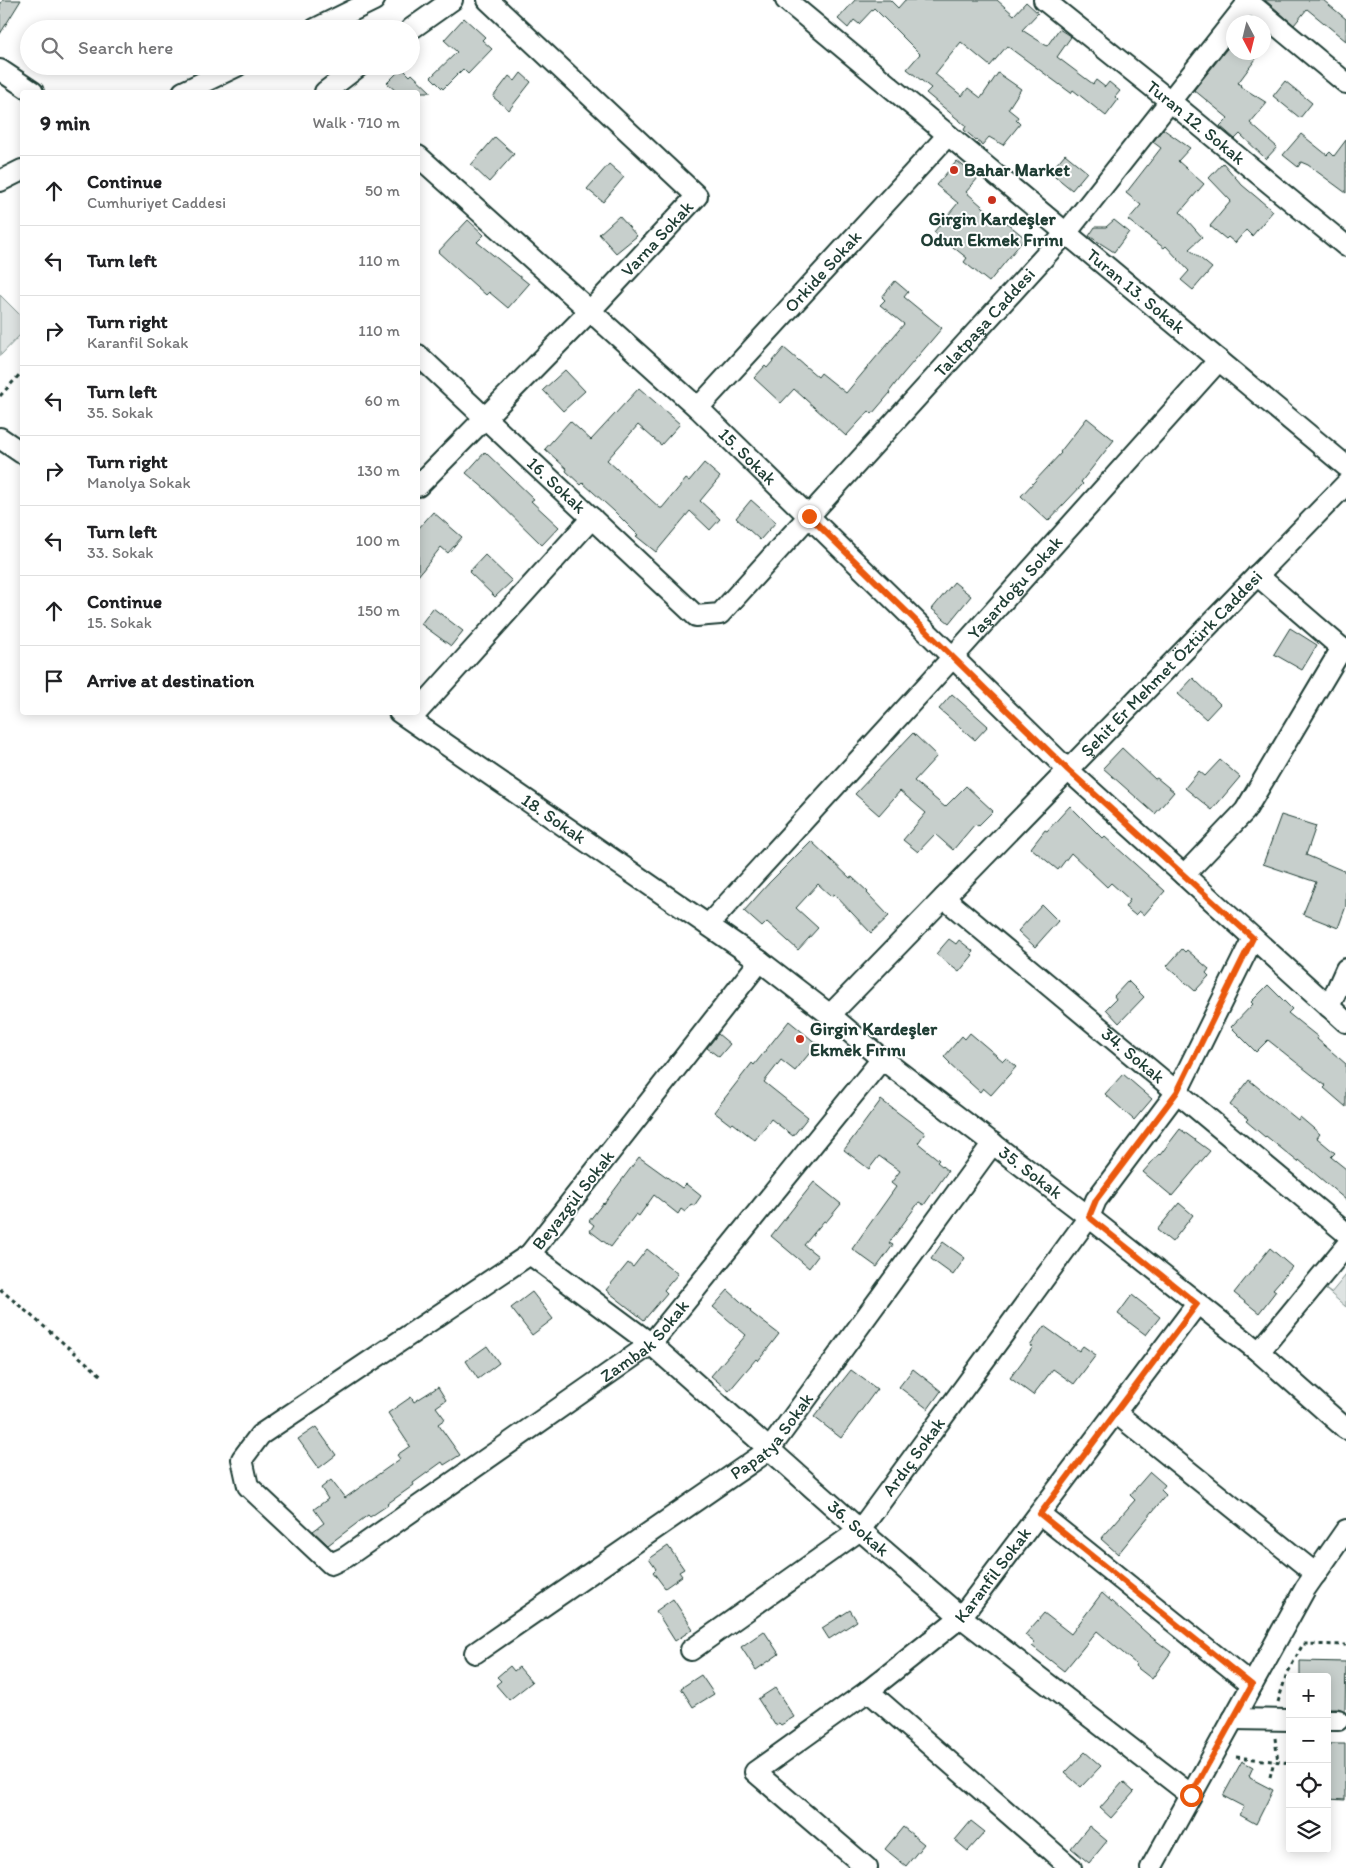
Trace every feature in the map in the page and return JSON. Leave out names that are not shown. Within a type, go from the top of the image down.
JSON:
[{"type":"street","points":[[333,20],[374,0]]},
{"type":"street","points":[[420,23],[452,0]]},
{"type":"street","name":"Varna Sokak","points":[[420,484],[589,312],[697,196],[488,0]]},
{"type":"street","name":"Turan 13. Sokak","points":[[786,0],[1346,466]]},
{"type":"street","name":"Turan 12. Sokak","points":[[1044,0],[1346,246]]},
{"type":"street","points":[[1248,1],[1346,83]]},
{"type":"street","name":"Talatpaşa Caddesi","points":[[696,616],[720,614],[1066,233],[1248,1]]},
{"type":"street","points":[[0,70],[30,90]]},
{"type":"street","points":[[187,90],[218,75]]},
{"type":"street","points":[[337,89],[350,75]]},
{"type":"street","name":"Orkide Sokak","points":[[698,408],[948,135]]},
{"type":"street","name":"15. Sokak","points":[[420,158],[589,312],[698,408],[1068,770],[1346,1022]]},
{"type":"street","points":[[0,181],[20,171]]},
{"type":"street","name":"16. Sokak","points":[[420,357],[696,616]]},
{"type":"street","name":"Yaşardoğu Sokak","points":[[708,924],[953,658],[1219,360]]},
{"type":"street","points":[[0,438],[20,453]]},
{"type":"street","name":"Şehit Er Mehmet Öztürk Caddesi","points":[[830,1016],[1346,484]]},
{"type":"street","points":[[420,704],[592,518]]},
{"type":"street","points":[[1184,875],[1245,811],[1344,650],[1257,575]]},
{"type":"street","name":"18. Sokak","points":[[412,715],[708,924]]},
{"type":"street","name":"34. Sokak","points":[[944,898],[1346,1233]]},
{"type":"street","name":"35. Sokak","points":[[708,924],[760,961],[882,1059],[1089,1217],[1259,1352],[1346,1429]]},
{"type":"street","name":"Ardıç Sokak","points":[[691,1650],[860,1530],[1089,1217],[1096,1200],[1177,1092],[1253,938]]},
{"type":"street","name":"Beyazgül Sokak","points":[[346,1558],[331,1564],[248,1486],[242,1459],[260,1435],[530,1254],[760,961]]},
{"type":"street","points":[[1329,1007],[1346,969]]},
{"type":"street","name":"Zambak Sokak","points":[[346,1558],[651,1344],[882,1059]]},
{"type":"street","name":"Papatya Sokak","points":[[475,1653],[769,1450],[993,1143]]},
{"type":"street","points":[[1259,1352],[1346,1246]]},
{"type":"street","name":"36. Sokak","points":[[530,1254],[651,1344],[769,1450],[961,1617],[1191,1795]]},
{"type":"street","name":"Karanfil Sokak","points":[[867,1868],[755,1772],[868,1691],[961,1617],[1197,1304]]},
{"type":"street","points":[[1116,1413],[1316,1574]]},
{"type":"street","points":[[1040,1514],[1252,1685]]},
{"type":"street","points":[[1151,1868],[1305,1590],[1346,1530]]},
{"type":"street","points":[[868,1691],[1071,1868]]},
{"type":"street","points":[[1233,1719],[1282,1720]]},
{"type":"path","points":[[0,396],[20,374]]},
{"type":"path","points":[[0,1289],[102,1377]]},
{"type":"path","points":[[1270,1777],[1276,1761],[1286,1676],[1303,1644],[1346,1645]]},
{"type":"path","points":[[1236,1757],[1286,1762]]},
{"type":"shaded area","points":[[0,295],[20,315],[20,335],[0,356]]},
{"type":"shaded area","points":[[1346,1275],[1346,1307],[1324,1288],[1331,1293]]},
{"type":"building","points":[[3,0],[21,0],[0,34],[0,5]]},
{"type":"building","points":[[855,0],[890,0],[898,8],[905,0],[997,0],[1014,15],[1026,2],[1038,13],[1022,30],[1047,46],[1059,29],[1070,36],[1057,57],[1093,84],[1096,80],[1105,87],[1109,82],[1120,91],[1115,97],[1118,100],[1106,116],[1073,90],[1071,93],[1007,46],[990,66],[961,42],[935,74],[962,96],[968,88],[981,98],[998,73],[1021,89],[1008,109],[1018,117],[1016,120],[1020,124],[1003,145],[989,137],[982,145],[964,130],[966,126],[926,93],[931,88],[907,69],[920,54],[874,8],[859,24],[854,20],[848,28],[838,19]]},
{"type":"building","points":[[1265,0],[1323,0],[1346,19],[1346,41],[1307,9],[1294,25]]},
{"type":"building","points":[[464,18],[485,37],[482,40],[492,49],[468,74],[463,69],[443,89],[431,77],[457,52],[444,40]]},
{"type":"building","points":[[1226,50],[1226,60],[1255,60],[1238,83],[1267,103],[1250,123],[1277,147],[1266,159],[1240,134],[1235,139],[1220,126],[1228,118],[1194,90]]},
{"type":"building","points":[[521,73],[531,82],[509,110],[493,97],[509,76],[515,81]]},
{"type":"building","points":[[395,75],[413,75],[431,92],[395,90],[387,83]]},
{"type":"building","points":[[1285,81],[1312,103],[1300,118],[1273,96]]},
{"type":"building","points":[[1163,129],[1190,148],[1178,161],[1204,184],[1180,212],[1202,237],[1189,249],[1212,268],[1193,290],[1181,280],[1189,271],[1166,246],[1164,248],[1128,220],[1141,205],[1126,193],[1161,148],[1153,142]]},
{"type":"building","points":[[1301,134],[1327,155],[1330,152],[1334,156],[1346,140],[1346,193],[1308,165],[1301,162],[1298,167],[1283,155]]},
{"type":"building","points":[[495,137],[514,154],[489,182],[471,165]]},
{"type":"building","points":[[1065,154],[1087,172],[1072,190],[1050,172]]},
{"type":"building","points":[[957,161],[978,178],[966,192],[999,221],[1001,218],[1025,238],[989,282],[964,262],[967,258],[934,232],[958,203],[936,185]]},
{"type":"building","points":[[1223,163],[1242,185],[1273,211],[1252,236],[1246,230],[1235,243],[1228,237],[1226,239],[1210,226],[1231,201],[1209,178]]},
{"type":"building","points":[[609,164],[624,177],[603,202],[587,189]]},
{"type":"building","points":[[619,216],[637,236],[616,253],[599,234]]},
{"type":"building","points":[[468,220],[484,235],[477,242],[529,284],[508,308],[489,292],[486,295],[438,252]]},
{"type":"building","points":[[1114,220],[1129,232],[1114,252],[1089,236],[1095,227],[1106,227]]},
{"type":"building","points":[[895,281],[908,292],[904,297],[942,328],[872,414],[869,411],[846,436],[794,389],[781,403],[754,378],[765,366],[767,368],[784,348],[818,377],[821,373],[846,393],[904,324],[880,305],[885,300],[882,297]]},
{"type":"building","points":[[565,370],[585,391],[563,411],[543,390]]},
{"type":"building","points":[[639,388],[680,424],[661,445],[638,425],[607,460],[660,508],[686,479],[689,481],[704,463],[720,477],[700,501],[720,519],[710,530],[690,511],[656,552],[636,536],[638,535],[583,483],[581,485],[545,449],[570,421],[591,440]]},
{"type":"building","points":[[1087,418],[1114,440],[1081,482],[1083,484],[1048,521],[1021,496],[1061,453]]},
{"type":"building","points":[[485,452],[534,499],[531,501],[559,527],[542,545],[466,473]]},
{"type":"building","points":[[751,500],[776,522],[760,540],[736,518]]},
{"type":"building","points":[[433,512],[462,537],[448,553],[441,547],[420,573],[420,527]]},
{"type":"building","points":[[485,555],[512,581],[495,597],[469,572]]},
{"type":"building","points":[[954,582],[971,596],[949,623],[932,609]]},
{"type":"building","points":[[433,608],[463,631],[451,646],[421,624]]},
{"type":"building","points":[[1290,628],[1317,645],[1302,670],[1274,654]]},
{"type":"building","points":[[1193,678],[1220,704],[1206,719],[1178,694]]},
{"type":"building","points":[[952,694],[988,726],[975,740],[939,709]]},
{"type":"building","points":[[913,733],[937,756],[914,781],[945,807],[966,786],[993,811],[978,826],[975,824],[953,850],[935,834],[918,852],[903,840],[926,813],[900,791],[879,815],[855,794]]},
{"type":"building","points":[[1122,748],[1155,779],[1157,778],[1174,792],[1155,814],[1103,768]]},
{"type":"building","points":[[1220,760],[1240,777],[1212,810],[1185,788],[1199,771],[1205,776]]},
{"type":"building","points":[[1070,806],[1103,839],[1105,837],[1165,891],[1144,915],[1139,911],[1135,915],[1125,907],[1130,900],[1111,883],[1107,887],[1071,853],[1058,870],[1031,848],[1045,830],[1047,831]]},
{"type":"building","points":[[1281,815],[1316,826],[1306,855],[1346,872],[1346,906],[1338,928],[1303,914],[1316,882],[1263,864]]},
{"type":"building","points":[[811,841],[850,878],[852,877],[868,892],[889,916],[871,933],[834,894],[831,896],[818,884],[796,908],[818,928],[798,950],[767,922],[762,927],[744,911]]},
{"type":"building","points":[[1042,905],[1058,921],[1035,947],[1018,931]]},
{"type":"building","points":[[949,939],[956,944],[959,940],[973,951],[971,954],[973,955],[959,972],[936,954]]},
{"type":"building","points":[[1182,949],[1185,952],[1187,950],[1209,969],[1206,973],[1209,976],[1195,991],[1167,966]]},
{"type":"building","points":[[1128,981],[1144,997],[1119,1023],[1106,1009],[1116,999],[1114,996]]},
{"type":"building","points":[[1268,985],[1292,1009],[1288,1013],[1318,1037],[1317,1039],[1346,1064],[1346,1107],[1324,1088],[1326,1086],[1268,1040],[1256,1052],[1231,1027],[1253,1004],[1251,1002]]},
{"type":"building","points":[[789,1021],[817,1044],[795,1071],[781,1060],[764,1082],[808,1117],[793,1136],[771,1119],[755,1140],[733,1123],[731,1125],[714,1112],[752,1063],[754,1065]]},
{"type":"building","points":[[970,1033],[1003,1061],[1006,1058],[1016,1067],[991,1095],[983,1088],[980,1092],[949,1064],[944,1057],[962,1036],[965,1039]]},
{"type":"building","points":[[718,1034],[730,1044],[719,1057],[707,1048]]},
{"type":"building","points":[[1123,1074],[1152,1099],[1134,1120],[1105,1094]]},
{"type":"building","points":[[1249,1080],[1298,1120],[1300,1117],[1320,1134],[1317,1138],[1335,1153],[1331,1157],[1346,1169],[1346,1200],[1299,1160],[1298,1162],[1265,1137],[1246,1121],[1248,1119],[1230,1105]]},
{"type":"building","points":[[881,1100],[925,1133],[918,1143],[939,1160],[937,1162],[948,1171],[924,1205],[919,1202],[889,1243],[893,1245],[877,1267],[852,1249],[896,1187],[891,1183],[900,1171],[879,1156],[869,1169],[844,1150]]},
{"type":"building","points":[[1180,1129],[1210,1151],[1172,1196],[1143,1172],[1160,1155]]},
{"type":"building","points":[[639,1157],[682,1188],[686,1184],[701,1196],[694,1206],[691,1204],[685,1212],[681,1209],[678,1214],[654,1195],[639,1216],[636,1214],[611,1247],[590,1231],[594,1225],[589,1221]]},
{"type":"building","points":[[814,1182],[841,1204],[804,1245],[818,1256],[809,1268],[771,1236]]},
{"type":"building","points":[[1179,1203],[1193,1215],[1172,1242],[1157,1230]]},
{"type":"building","points":[[943,1242],[965,1258],[953,1275],[931,1259]]},
{"type":"building","points":[[1270,1248],[1292,1267],[1273,1289],[1276,1291],[1259,1313],[1234,1293]]},
{"type":"building","points":[[647,1249],[678,1274],[664,1290],[667,1293],[644,1320],[606,1290],[628,1263],[633,1267]]},
{"type":"building","points":[[728,1290],[750,1312],[779,1334],[758,1361],[756,1359],[729,1391],[711,1376],[746,1335],[713,1307]]},
{"type":"building","points":[[532,1292],[553,1319],[532,1335],[511,1308]]},
{"type":"building","points":[[1132,1295],[1160,1317],[1146,1335],[1118,1314]]},
{"type":"building","points":[[1044,1326],[1079,1351],[1083,1346],[1096,1355],[1074,1384],[1053,1369],[1033,1395],[1010,1378],[1033,1347],[1030,1346]]},
{"type":"building","points":[[487,1346],[499,1363],[478,1379],[466,1361]]},
{"type":"building","points":[[913,1369],[941,1391],[928,1409],[899,1387]]},
{"type":"building","points":[[851,1370],[877,1389],[841,1438],[814,1417]]},
{"type":"building","points":[[438,1387],[446,1400],[436,1407],[445,1419],[438,1424],[460,1455],[444,1465],[442,1462],[413,1483],[414,1485],[388,1505],[370,1517],[368,1515],[328,1545],[313,1531],[324,1523],[314,1509],[328,1499],[321,1488],[331,1480],[345,1498],[400,1459],[397,1455],[410,1446],[388,1413],[411,1397],[414,1402]]},
{"type":"building","points":[[316,1427],[336,1455],[319,1468],[298,1439]]},
{"type":"building","points":[[1150,1472],[1165,1485],[1161,1490],[1166,1495],[1118,1554],[1101,1539],[1135,1500],[1130,1495]]},
{"type":"building","points":[[668,1546],[684,1569],[679,1572],[682,1576],[665,1588],[653,1572],[656,1569],[649,1559]]},
{"type":"building","points":[[1102,1593],[1171,1652],[1152,1679],[1097,1631],[1064,1671],[1032,1646],[1035,1643],[1025,1635],[1044,1613],[1071,1634]]},
{"type":"building","points":[[673,1599],[693,1629],[675,1641],[656,1611]]},
{"type":"building","points":[[850,1610],[857,1621],[829,1639],[822,1628]]},
{"type":"building","points":[[764,1631],[779,1654],[756,1670],[741,1647]]},
{"type":"building","points":[[1300,1661],[1346,1662],[1345,1711],[1331,1708],[1331,1673],[1300,1673]]},
{"type":"building","points":[[510,1666],[514,1671],[519,1667],[532,1682],[509,1700],[496,1685],[501,1681],[497,1677]]},
{"type":"building","points":[[701,1675],[714,1694],[693,1707],[681,1688]]},
{"type":"building","points":[[775,1688],[794,1717],[781,1725],[779,1723],[775,1725],[758,1699]]},
{"type":"building","points":[[1331,1744],[1345,1744],[1345,1800],[1331,1799]]},
{"type":"building","points":[[1085,1752],[1101,1766],[1081,1787],[1065,1773]]},
{"type":"building","points":[[1242,1761],[1253,1767],[1250,1778],[1273,1790],[1256,1824],[1240,1815],[1244,1807],[1223,1796]]},
{"type":"building","points":[[1123,1782],[1134,1792],[1111,1818],[1100,1808]]},
{"type":"building","points":[[971,1821],[985,1832],[968,1851],[955,1840]]},
{"type":"building","points":[[1089,1826],[1107,1841],[1089,1863],[1071,1848]]},
{"type":"building","points":[[903,1827],[924,1844],[906,1866],[885,1849]]},
{"type":"place","name":"Bahar Market","points":[[954,170]]},
{"type":"place","name":"Girgin Kardeşler Odun Ekmek Fırını","points":[[992,200]]},
{"type":"place","name":"Girgin Kardeşler Ekmek Fırını","points":[[800,1039]]},
{"type":"route","points":[[809,516],[1068,770],[1253,938],[1177,1092],[1096,1200],[1089,1217],[1197,1304],[1040,1514],[1252,1685],[1191,1795]]}]
